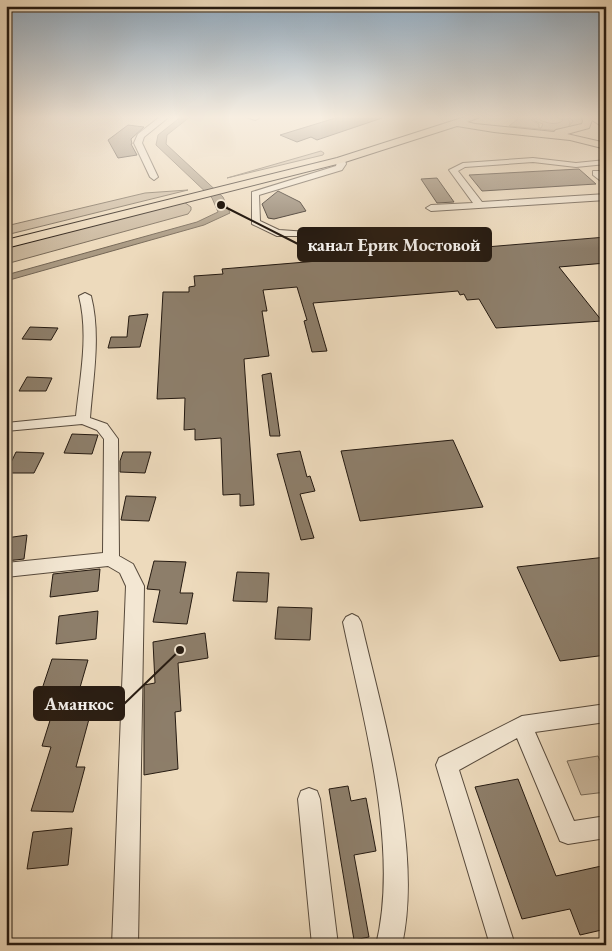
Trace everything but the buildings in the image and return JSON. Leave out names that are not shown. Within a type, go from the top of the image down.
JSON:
[{"type":"main road","points":[[231,185],[324,160]]},
{"type":"main road","points":[[6,239],[339,160]]},
{"type":"main road","points":[[6,244],[192,194]]},
{"type":"street","points":[[146,160],[154,177]]},
{"type":"street","points":[[305,234],[277,233],[255,222],[255,194],[339,168],[342,164],[341,160]]},
{"type":"street","points":[[480,205],[453,170],[457,167],[529,160]]},
{"type":"street","points":[[536,160],[576,165],[606,162]]},
{"type":"street","points":[[596,173],[606,182]]},
{"type":"street","points":[[431,208],[606,197]]},
{"type":"street","points":[[82,420],[91,322],[89,306],[85,296]]},
{"type":"street","points":[[6,427],[82,420],[102,427],[111,439],[111,559]]},
{"type":"street","points":[[6,570],[111,559],[127,569],[135,586],[125,945]]},
{"type":"street","points":[[352,622],[385,777],[397,867],[396,922],[389,945]]},
{"type":"street","points":[[503,945],[447,765],[522,725],[606,714]]},
{"type":"street","points":[[522,725],[568,833],[606,827]]},
{"type":"street","points":[[309,799],[325,945]]},
{"type":"shaded area","points":[[172,160],[184,160],[223,197],[230,213],[204,225],[6,281],[6,275],[197,222],[218,212],[212,198]]},
{"type":"shaded area","points":[[288,160],[301,160],[227,178]]},
{"type":"shaded area","points":[[188,190],[6,235],[6,226],[145,193]]},
{"type":"shaded area","points":[[184,202],[191,207],[188,214],[6,264],[6,248]]},
{"type":"shaded area","points":[[598,756],[606,773],[606,792],[581,795],[567,761]]},
{"type":"place","name":"канал Ерик Мостовой","points":[[221,205]]},
{"type":"place","name":"Аманкос","points":[[180,650]]}]
